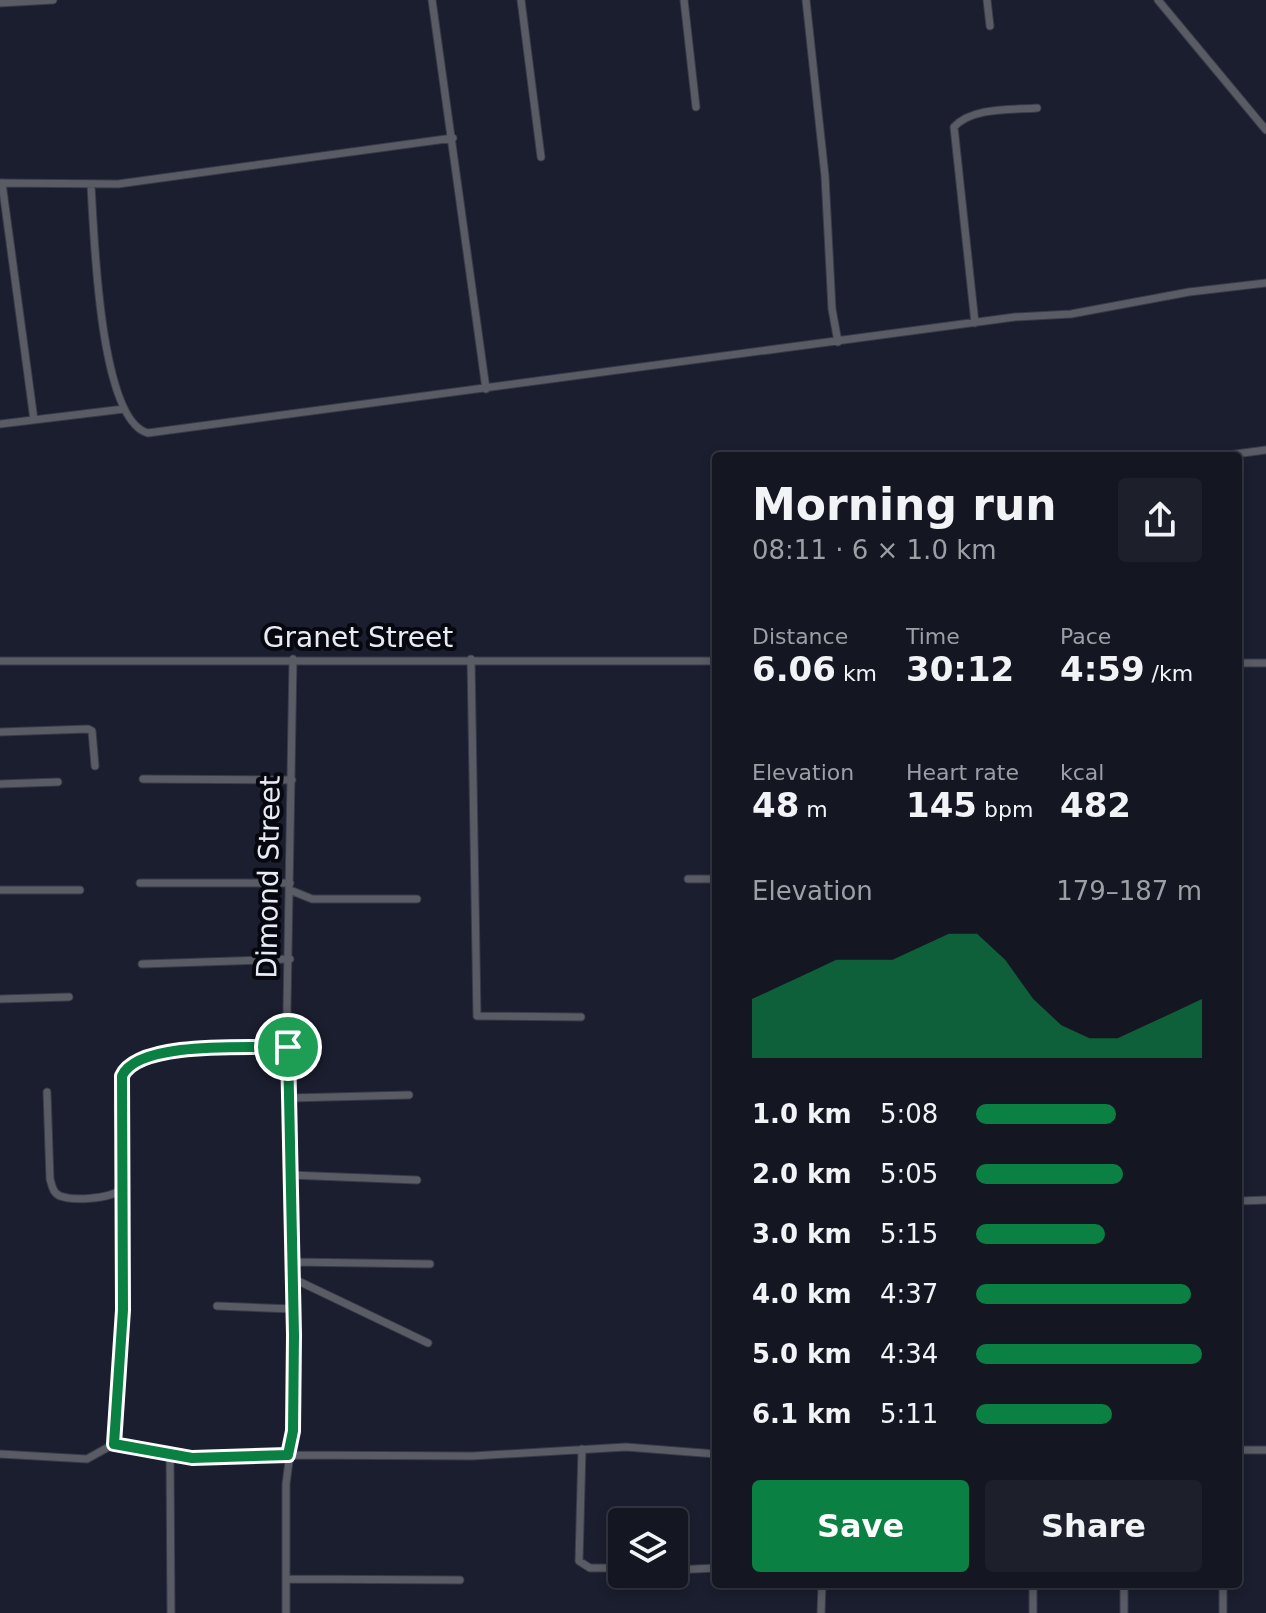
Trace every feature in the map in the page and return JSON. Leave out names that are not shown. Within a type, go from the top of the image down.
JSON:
[{"type":"street","points":[[0,3],[53,0]]},
{"type":"street","points":[[432,0],[486,389]]},
{"type":"street","points":[[521,0],[541,157]]},
{"type":"street","points":[[684,0],[696,107]]},
{"type":"street","points":[[806,0],[825,176],[832,309],[838,342]]},
{"type":"street","points":[[987,0],[990,26]]},
{"type":"street","points":[[1158,0],[1266,130]]},
{"type":"street","points":[[975,323],[954,127],[961,120],[982,113],[1037,108]]},
{"type":"street","points":[[34,420],[1,183],[91,186],[453,138]]},
{"type":"street","points":[[91,186],[111,374],[124,409],[140,431],[148,433],[975,323],[1071,314],[1189,292],[1266,283]]},
{"type":"street","points":[[0,424],[124,409]]},
{"type":"street","points":[[1242,453],[1266,450]]},
{"type":"street","name":"Dimond Street","points":[[288,1455],[293,1431],[294,1335],[288,1047],[293,659]]},
{"type":"street","points":[[471,659],[477,1016],[581,1017]]},
{"type":"street","name":"Granet Street","points":[[0,661],[712,661]]},
{"type":"street","points":[[1242,663],[1266,663]]},
{"type":"street","points":[[0,732],[88,729],[92,731],[95,766]]},
{"type":"street","points":[[143,779],[292,780]]},
{"type":"street","points":[[0,784],[58,782]]},
{"type":"street","points":[[688,879],[712,879]]},
{"type":"street","points":[[140,883],[290,886],[312,899],[417,899]]},
{"type":"street","points":[[0,890],[80,890]]},
{"type":"street","points":[[142,964],[290,959]]},
{"type":"street","points":[[0,999],[69,997]]},
{"type":"street","points":[[114,1444],[123,1310],[121,1086],[126,1068],[133,1062],[160,1053],[288,1047]]},
{"type":"street","points":[[47,1092],[53,1190],[61,1197],[106,1196],[120,1190],[121,1183]]},
{"type":"street","points":[[290,1098],[409,1095]]},
{"type":"street","points":[[290,1175],[417,1180]]},
{"type":"street","points":[[1242,1201],[1266,1200]]},
{"type":"street","points":[[292,1262],[430,1264]]},
{"type":"street","points":[[292,1278],[428,1343]]},
{"type":"street","points":[[217,1306],[293,1309]]},
{"type":"street","points":[[0,1454],[87,1459],[114,1444],[170,1456],[232,1459],[288,1455],[473,1456],[626,1447],[712,1454]]},
{"type":"street","points":[[582,1449],[579,1561],[590,1568],[608,1568]]},
{"type":"street","points":[[1242,1450],[1266,1450]]},
{"type":"street","points":[[286,1613],[288,1455]]},
{"type":"street","points":[[170,1456],[171,1613]]},
{"type":"street","points":[[688,1569],[712,1568]]},
{"type":"street","points":[[287,1579],[460,1580]]},
{"type":"street","points":[[821,1613],[822,1588]]},
{"type":"street","points":[[1033,1588],[1033,1613]]},
{"type":"street","points":[[1124,1588],[1124,1613]]},
{"type":"street","points":[[1223,1588],[1223,1613]]},
{"type":"route","points":[[288,1047],[294,1335],[293,1431],[288,1455],[192,1458],[114,1444],[123,1310],[122,1076],[133,1062],[160,1053],[288,1047]]}]
